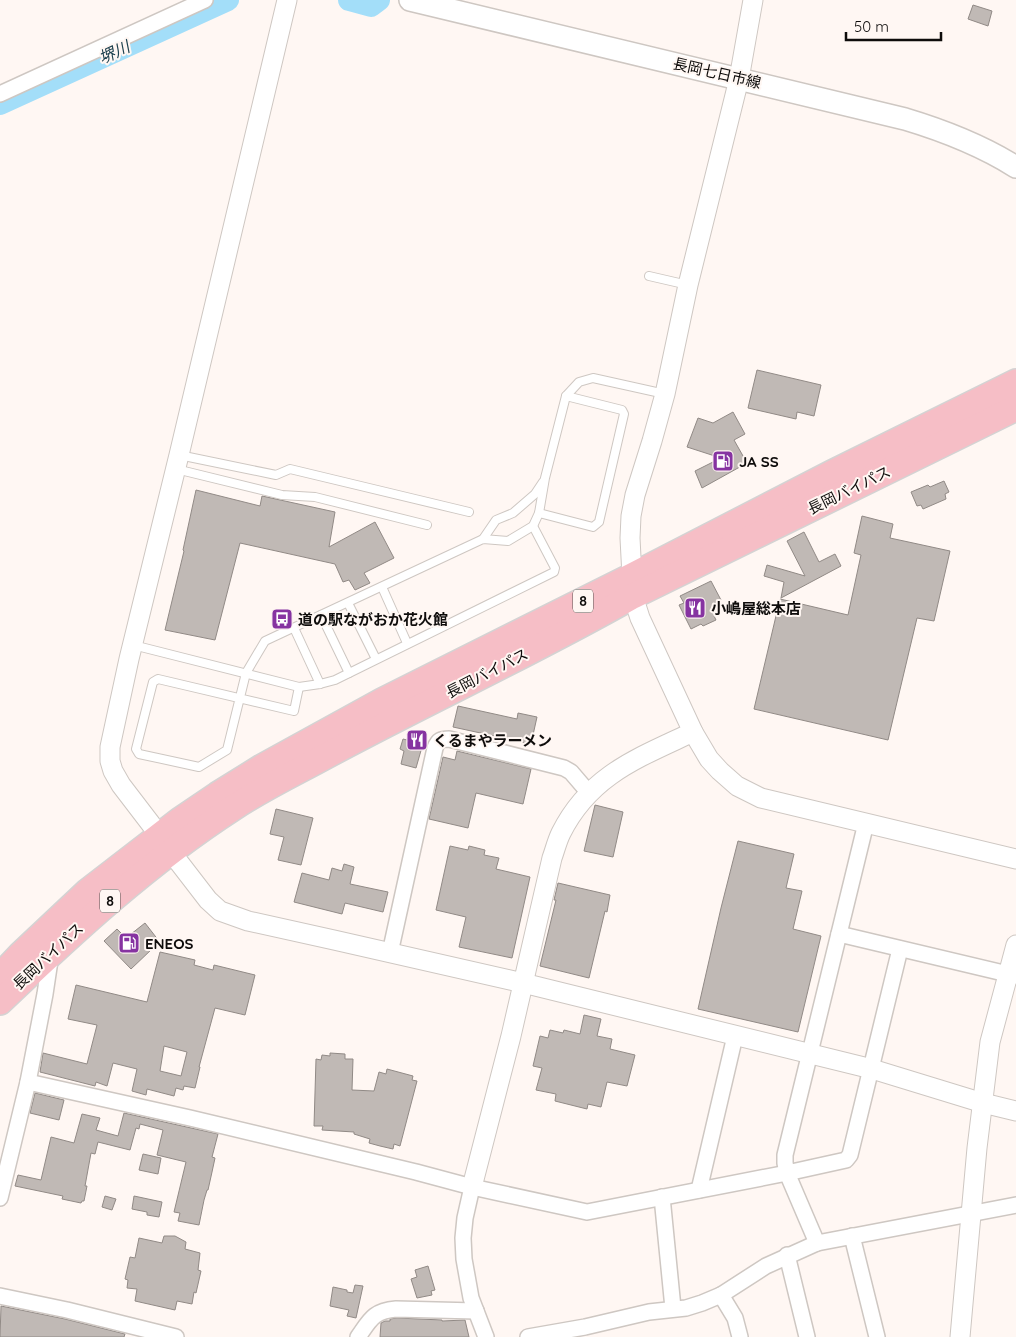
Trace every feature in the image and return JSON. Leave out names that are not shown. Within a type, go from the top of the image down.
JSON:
[{"type":"highway","name":"長岡バイパス","points":[[633,586],[832,473],[1016,382]]},
{"type":"highway","name":"長岡バイパス","points":[[0,1002],[166,844],[180,820],[262,767],[382,700],[1016,408]]},
{"type":"highway","name":"長岡バイパス","points":[[0,976],[88,892],[166,844]]},
{"type":"highway","points":[[0,954],[10,944],[88,892]]},
{"type":"highway","points":[[0,1018],[51,953]]},
{"type":"main road","name":"長岡七日市線","points":[[410,0],[905,119],[943,131],[977,145],[1016,167]]},
{"type":"street","points":[[0,94],[205,0]]},
{"type":"street","points":[[287,0],[178,462],[132,645],[110,747],[110,761],[113,771],[121,784],[208,900],[220,911],[248,921],[523,983],[872,1069],[983,1103],[1016,1111]]},
{"type":"street","points":[[753,0],[739,78],[688,285],[665,394],[630,516],[633,586],[640,618],[693,732],[709,759],[736,786],[761,798],[1016,859]]},
{"type":"street","points":[[486,1337],[471,1298],[466,1273],[463,1238],[465,1218],[512,1036],[552,858],[561,834],[572,814],[589,793],[607,777],[626,765],[693,732]]},
{"type":"street","points":[[390,953],[435,748],[440,740],[449,739],[564,768],[571,772],[589,793]]},
{"type":"street","points":[[816,1243],[787,1173],[784,1156],[866,823]]},
{"type":"street","points":[[838,934],[1012,975]]},
{"type":"street","points":[[960,1337],[977,1148],[990,1042],[1012,975],[1016,945]]},
{"type":"street","points":[[28,1082],[190,1118],[472,1187],[587,1212],[846,1160],[850,1155],[900,949]]},
{"type":"street","points":[[0,1198],[28,1082],[51,953]]},
{"type":"street","points":[[699,1190],[734,1036]]},
{"type":"street","points":[[662,1197],[673,1308]]},
{"type":"street","points":[[528,1337],[585,1327],[649,1312],[686,1308],[721,1295],[766,1266],[816,1243],[1016,1204]]},
{"type":"street","points":[[852,1236],[877,1337]]},
{"type":"street","points":[[788,1255],[807,1337]]},
{"type":"street","points":[[721,1295],[735,1318],[740,1337]]},
{"type":"street","points":[[0,1296],[67,1310],[176,1337]]},
{"type":"street","points":[[358,1337],[375,1315],[384,1310],[396,1308],[476,1311]]},
{"type":"lane","points":[[649,276],[688,285]]},
{"type":"lane","points":[[298,687],[294,712],[240,698],[158,678],[154,682],[136,749],[139,754],[199,767],[226,750],[240,698],[246,673],[265,641],[483,539],[508,541],[533,526],[539,513],[545,478],[566,396],[579,382],[593,378],[665,394]]},
{"type":"lane","points":[[539,513],[593,526],[598,522],[624,414],[622,410],[566,396]]},
{"type":"lane","points":[[178,462],[276,475],[290,469],[469,512]]},
{"type":"lane","points":[[178,462],[282,495],[315,497],[426,525]]},
{"type":"lane","points":[[483,539],[496,520],[513,513],[535,494],[545,478]]},
{"type":"lane","points":[[132,645],[298,687],[335,680],[554,572],[556,568],[533,526]]},
{"type":"lane","points":[[382,587],[408,644]]},
{"type":"lane","points":[[348,603],[376,659]]},
{"type":"lane","points":[[321,616],[349,673]]},
{"type":"lane","points":[[294,628],[320,684]]},
{"type":"building","points":[[973,5],[992,11],[988,26],[968,19]]},
{"type":"building","points":[[757,370],[821,385],[814,416],[797,412],[796,419],[748,408]]},
{"type":"building","points":[[733,412],[745,434],[734,440],[747,463],[702,488],[695,471],[721,458],[687,447],[698,418],[713,423]]},
{"type":"building","points":[[944,481],[949,492],[945,494],[946,499],[923,509],[921,505],[917,506],[911,492]]},
{"type":"building","points":[[196,490],[260,506],[262,496],[335,512],[329,547],[375,522],[394,558],[364,573],[370,583],[355,590],[349,580],[343,582],[335,564],[240,543],[215,640],[165,630]]},
{"type":"building","points":[[862,516],[893,524],[890,538],[950,551],[934,621],[917,618],[888,740],[754,709],[780,599],[848,615],[861,555],[854,553]]},
{"type":"building","points":[[804,532],[819,562],[835,554],[841,566],[781,598],[784,582],[764,576],[767,565],[805,576],[787,541]]},
{"type":"building","points":[[711,581],[721,600],[714,603],[719,613],[714,616],[716,620],[691,629],[679,605],[684,603],[680,596]]},
{"type":"building","points":[[458,706],[517,719],[518,713],[537,717],[531,744],[453,727]]},
{"type":"building","points":[[408,736],[424,740],[416,768],[401,764],[404,751],[400,749],[403,739],[407,740]]},
{"type":"building","points":[[457,751],[531,769],[523,804],[476,793],[468,828],[429,819],[443,757],[455,760]]},
{"type":"building","points":[[595,805],[623,812],[613,857],[584,851]]},
{"type":"building","points":[[276,809],[313,818],[301,865],[278,860],[284,837],[270,834]]},
{"type":"building","points":[[738,841],[794,854],[786,888],[802,891],[793,929],[821,936],[798,1032],[698,1009]]},
{"type":"building","points":[[450,846],[468,850],[469,846],[485,850],[484,855],[499,858],[496,869],[530,877],[512,958],[459,947],[466,917],[436,910]]},
{"type":"building","points":[[344,864],[354,867],[350,884],[388,892],[383,912],[345,903],[342,914],[294,902],[302,873],[329,880],[332,868],[342,871]]},
{"type":"building","points":[[558,883],[610,895],[589,978],[540,966],[556,900],[554,900]]},
{"type":"building","points":[[145,923],[159,941],[131,969],[104,941],[117,929],[126,938]]},
{"type":"building","points":[[160,952],[195,960],[194,965],[213,970],[214,965],[255,975],[245,1015],[215,1008],[195,1088],[184,1086],[183,1090],[176,1088],[174,1096],[147,1089],[146,1095],[132,1091],[137,1069],[113,1063],[107,1086],[96,1082],[95,1086],[40,1072],[43,1053],[87,1064],[97,1025],[68,1019],[76,985],[147,1002]],"holes":[[[164,1046],[187,1052],[181,1076],[160,1071]]]},
{"type":"building","points":[[584,1015],[601,1019],[597,1036],[612,1039],[610,1049],[635,1055],[627,1086],[607,1082],[601,1107],[588,1104],[587,1109],[555,1101],[556,1094],[536,1090],[542,1068],[533,1066],[540,1036],[548,1038],[550,1030],[563,1033],[564,1030],[580,1034]]},
{"type":"building","points":[[330,1053],[345,1054],[345,1059],[353,1059],[352,1090],[374,1091],[379,1072],[386,1074],[387,1069],[413,1076],[412,1080],[417,1081],[400,1146],[394,1144],[393,1149],[380,1146],[369,1143],[370,1139],[354,1134],[354,1132],[322,1130],[323,1126],[314,1126],[316,1059],[321,1060],[322,1055],[330,1056]]},
{"type":"building","points":[[35,1093],[64,1100],[59,1120],[30,1113]]},
{"type":"building","points":[[124,1113],[218,1134],[212,1157],[215,1158],[199,1225],[178,1221],[180,1213],[174,1212],[186,1162],[157,1155],[163,1130],[140,1124],[139,1129],[136,1128],[130,1150],[98,1142],[95,1154],[91,1153],[84,1201],[81,1203],[62,1199],[63,1196],[15,1186],[18,1175],[41,1180],[51,1137],[74,1143],[82,1114],[100,1118],[96,1130],[118,1136]]},
{"type":"building","points":[[143,1154],[161,1158],[158,1174],[139,1170]]},
{"type":"building","points":[[105,1196],[116,1199],[112,1210],[102,1207]]},
{"type":"building","points":[[134,1196],[162,1202],[159,1217],[132,1209]]},
{"type":"building","points":[[164,1236],[175,1236],[186,1242],[185,1249],[200,1253],[198,1270],[201,1271],[192,1304],[177,1301],[175,1310],[135,1301],[137,1289],[127,1288],[128,1280],[125,1279],[130,1257],[135,1258],[139,1238],[162,1243]]},
{"type":"building","points":[[428,1266],[435,1290],[431,1291],[432,1295],[417,1298],[411,1279],[417,1277],[415,1270]]},
{"type":"building","points":[[355,1285],[363,1286],[356,1318],[347,1316],[349,1310],[330,1306],[333,1287],[353,1293]]},
{"type":"building","points":[[1,1306],[125,1334],[124,1337],[0,1337]]},
{"type":"building","points":[[397,1318],[442,1321],[465,1320],[469,1337],[380,1337],[381,1323]]},
{"type":"waterway","name":"堺川","points":[[0,104],[228,0]]},
{"type":"waterway","name":"堺川","points":[[349,0],[371,6],[379,0]]},
{"type":"place","name":"JA SS","points":[[723,461]]},
{"type":"place","name":"小嶋屋総本店","points":[[695,608]]},
{"type":"place","name":"道の駅ながおか花火館","points":[[282,619]]},
{"type":"place","name":"くるまやラーメン","points":[[417,740]]},
{"type":"place","name":"ENEOS","points":[[129,943]]}]
